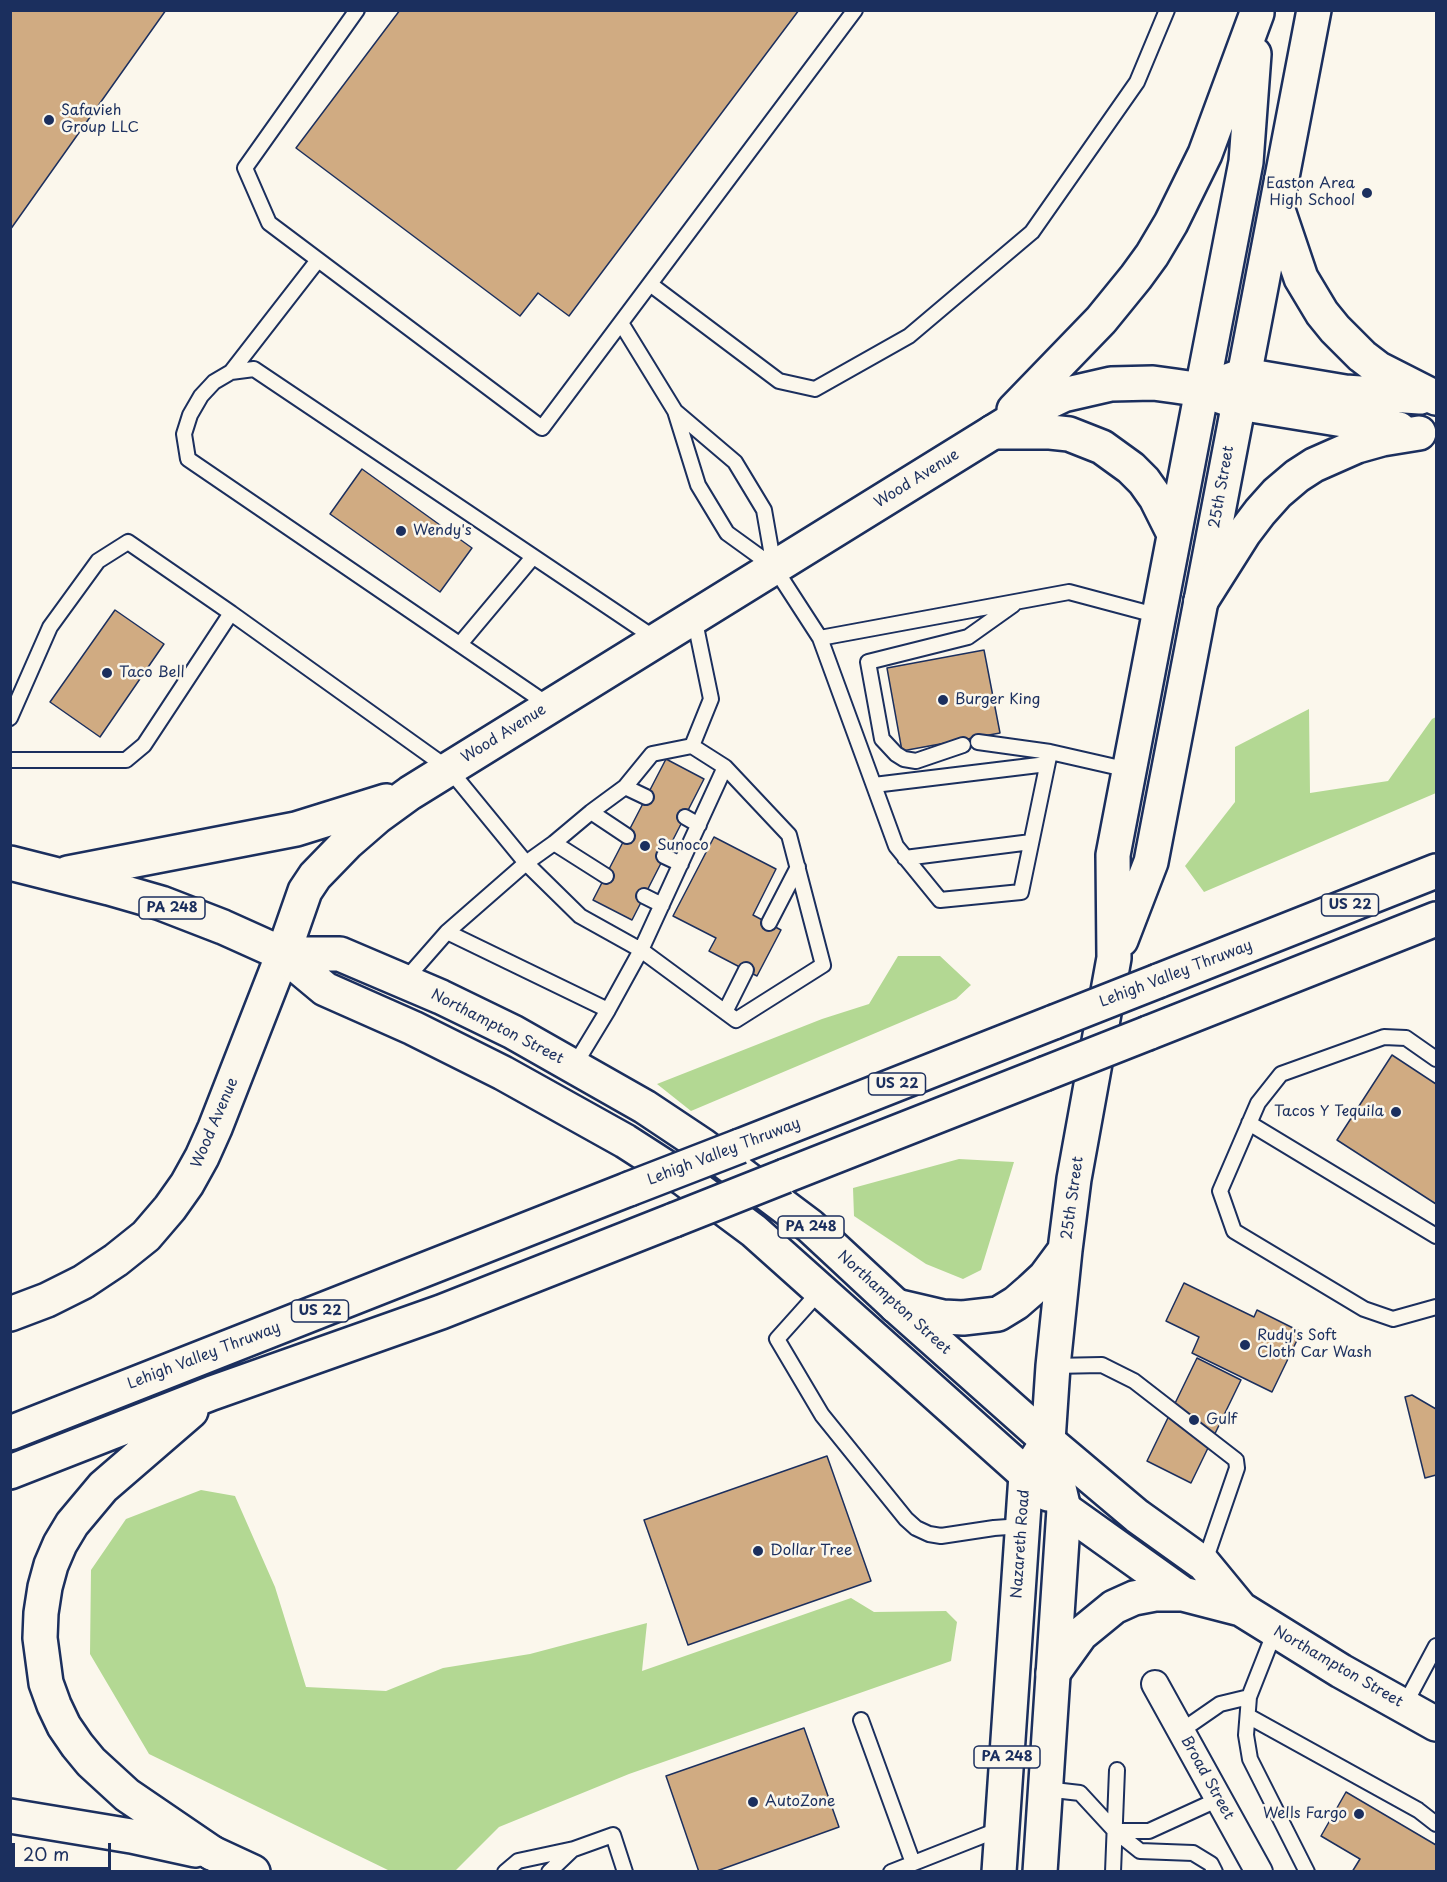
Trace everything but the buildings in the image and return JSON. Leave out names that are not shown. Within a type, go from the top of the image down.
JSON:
[{"type":"main road","name":"25th Street","points":[[1114,958],[1151,862],[1314,10]]},
{"type":"main road","name":"25th Street","points":[[1048,1441],[1053,1366],[1074,1179],[1114,958],[1113,855],[1246,162],[1258,12]]},
{"type":"main road","points":[[993,432],[1101,320],[1152,255],[1205,154],[1258,12]]},
{"type":"main road","points":[[1277,207],[1301,279],[1335,329],[1362,356],[1379,369],[1436,398]]},
{"type":"main road","name":"Wood Avenue","points":[[10,1314],[47,1300],[83,1282],[146,1236],[170,1208],[187,1184],[215,1128],[305,891],[315,876],[347,843],[410,792],[1039,405],[1063,395],[1111,384],[1143,383],[1202,390],[1242,389]]},
{"type":"main road","points":[[1242,389],[1436,398]]},
{"type":"main road","points":[[1242,389],[1428,434]]},
{"type":"main road","points":[[993,432],[1069,434],[1102,447],[1131,468],[1144,481],[1156,498],[1174,534]]},
{"type":"main road","points":[[1201,601],[1260,512],[1277,493],[1298,476],[1314,465],[1357,446],[1382,439],[1428,434]]},
{"type":"main road","points":[[57,875],[296,830],[410,792]]},
{"type":"main road","name":"Northampton Street","points":[[10,863],[161,903],[223,927],[282,954],[325,989],[413,1028],[493,1068],[635,1148],[684,1179],[754,1231],[1064,1509],[1184,1594],[1241,1609]]},
{"type":"main road","name":"Lehigh Valley Thruway","points":[[10,1432],[1437,871]]},
{"type":"main road","name":"US 22","points":[[10,1472],[212,1393],[441,1312],[1437,919]]},
{"type":"main road","name":"Northampton Street","points":[[282,954],[340,954],[513,1032],[645,1107],[702,1145],[810,1226],[1048,1441],[1137,1516],[1204,1564],[1241,1609],[1341,1671],[1437,1724]]},
{"type":"main road","points":[[896,1306],[943,1317],[963,1318],[998,1314],[1045,1277],[1065,1250]]},
{"type":"main road","points":[[212,1393],[103,1487],[72,1524],[56,1554],[45,1587],[40,1638],[46,1683],[54,1705],[64,1726],[91,1762],[128,1795],[212,1853],[253,1872]]},
{"type":"main road","name":"Nazareth Road","points":[[999,1872],[1026,1475],[1048,1441]]},
{"type":"main road","name":"PA 248","points":[[1040,1872],[1064,1509],[1048,1441]]},
{"type":"main road","points":[[1053,1673],[1081,1634],[1114,1607],[1144,1596],[1184,1594]]},
{"type":"main road","points":[[10,1816],[131,1836],[212,1853]]},
{"type":"street","name":"Broad Street","points":[[1155,1684],[1259,1872]]},
{"type":"lane","points":[[357,10],[245,168],[269,223],[542,428],[855,10]]},
{"type":"lane","points":[[650,284],[778,381],[815,389],[909,336],[1032,232],[1137,82],[1167,10]]},
{"type":"lane","points":[[231,372],[318,260]]},
{"type":"lane","points":[[621,323],[675,411],[698,485],[727,533],[774,567],[820,638],[896,846],[940,900],[1021,892],[1048,758]]},
{"type":"lane","points":[[550,706],[189,459],[184,434],[190,415],[201,396],[214,381],[231,372],[254,369],[656,639]]},
{"type":"lane","points":[[675,411],[735,462],[764,510],[774,567]]},
{"type":"lane","points":[[10,718],[50,627],[98,561],[128,542],[449,769],[526,863],[580,916],[641,950],[736,1020],[824,964],[789,835],[725,767],[692,746],[652,754],[625,787],[526,863],[447,932],[404,981]]},
{"type":"lane","points":[[460,644],[533,557]]},
{"type":"lane","points":[[820,638],[1070,592],[1158,616]]},
{"type":"lane","points":[[963,745],[916,761],[904,759],[896,754],[882,739],[868,662],[968,637],[1017,602]]},
{"type":"lane","points":[[10,760],[126,760],[144,745],[231,613]]},
{"type":"lane","points":[[692,746],[711,699],[694,616]]},
{"type":"lane","points":[[978,742],[1048,758],[1129,770]]},
{"type":"lane","points":[[874,785],[1048,758]]},
{"type":"lane","points":[[574,1066],[641,950],[725,767]]},
{"type":"lane","points":[[625,787],[646,797]]},
{"type":"lane","points":[[591,812],[627,836]]},
{"type":"lane","points":[[685,817],[699,825]]},
{"type":"lane","points":[[904,858],[1031,842]]},
{"type":"lane","points":[[555,843],[606,876]]},
{"type":"lane","points":[[664,856],[681,864]]},
{"type":"lane","points":[[769,923],[798,867]]},
{"type":"lane","points":[[644,896],[662,905]]},
{"type":"lane","points":[[447,932],[608,1010]]},
{"type":"lane","points":[[725,1012],[746,970]]},
{"type":"lane","points":[[1437,1059],[1406,1038],[1384,1037],[1281,1074],[1258,1103],[1220,1191],[1234,1232],[1364,1309],[1393,1319],[1437,1307]]},
{"type":"lane","points":[[1249,1124],[1437,1236]]},
{"type":"lane","points":[[820,1291],[777,1339],[822,1415],[906,1519],[916,1528],[928,1534],[941,1536],[1022,1526]]},
{"type":"lane","points":[[1053,1366],[1102,1365],[1134,1381],[1236,1460],[1237,1468],[1204,1564]]},
{"type":"lane","points":[[1275,1631],[1249,1697],[1246,1735],[1250,1759],[1307,1872]]},
{"type":"lane","points":[[1404,1706],[1437,1646]]},
{"type":"lane","points":[[1181,1731],[1220,1704],[1249,1697]]},
{"type":"lane","points":[[1248,1716],[1418,1810],[1437,1824]]},
{"type":"lane","points":[[861,1720],[913,1863]]},
{"type":"lane","points":[[1113,1872],[1117,1770]]},
{"type":"lane","points":[[1045,1789],[1080,1793],[1114,1831],[1140,1851],[1193,1853],[1211,1864],[1215,1872]]},
{"type":"lane","points":[[1114,1831],[1149,1831],[1219,1799]]},
{"type":"lane","points":[[891,1872],[1002,1828]]},
{"type":"lane","points":[[505,1872],[518,1861],[574,1849],[613,1835],[625,1872]]},
{"type":"lane","points":[[549,1872],[574,1849]]},
{"type":"green space","points":[[1309,709],[1310,793],[1388,781],[1432,719],[1436,717],[1436,793],[1204,892],[1185,866],[1235,802],[1235,747]]},
{"type":"green space","points":[[898,956],[940,956],[971,985],[956,999],[691,1111],[657,1084],[822,1019],[869,1004]]},
{"type":"green space","points":[[959,1159],[1014,1162],[981,1270],[963,1279],[926,1264],[854,1216],[853,1188]]},
{"type":"green space","points":[[201,1490],[235,1496],[275,1587],[306,1687],[386,1691],[443,1668],[530,1654],[647,1623],[642,1671],[851,1598],[874,1612],[946,1611],[957,1622],[951,1661],[629,1774],[499,1827],[455,1871],[390,1871],[149,1754],[90,1654],[91,1570],[126,1519]]},
{"type":"place","name":"Safavieh Group LLC","points":[[49,120]]},
{"type":"place","name":"Easton Area High School","points":[[1367,193]]},
{"type":"place","name":"Wendy's","points":[[401,531]]},
{"type":"place","name":"Taco Bell","points":[[107,673]]},
{"type":"place","name":"Burger King","points":[[943,700]]},
{"type":"place","name":"Sunoco","points":[[645,846]]},
{"type":"place","name":"Tacos Y Tequila","points":[[1396,1112]]},
{"type":"place","name":"Rudy's Soft Cloth Car Wash","points":[[1245,1345]]},
{"type":"place","name":"Gulf","points":[[1194,1420]]},
{"type":"place","name":"Dollar Tree","points":[[758,1551]]},
{"type":"place","name":"AutoZone","points":[[753,1802]]},
{"type":"place","name":"Wells Fargo","points":[[1359,1814]]}]
